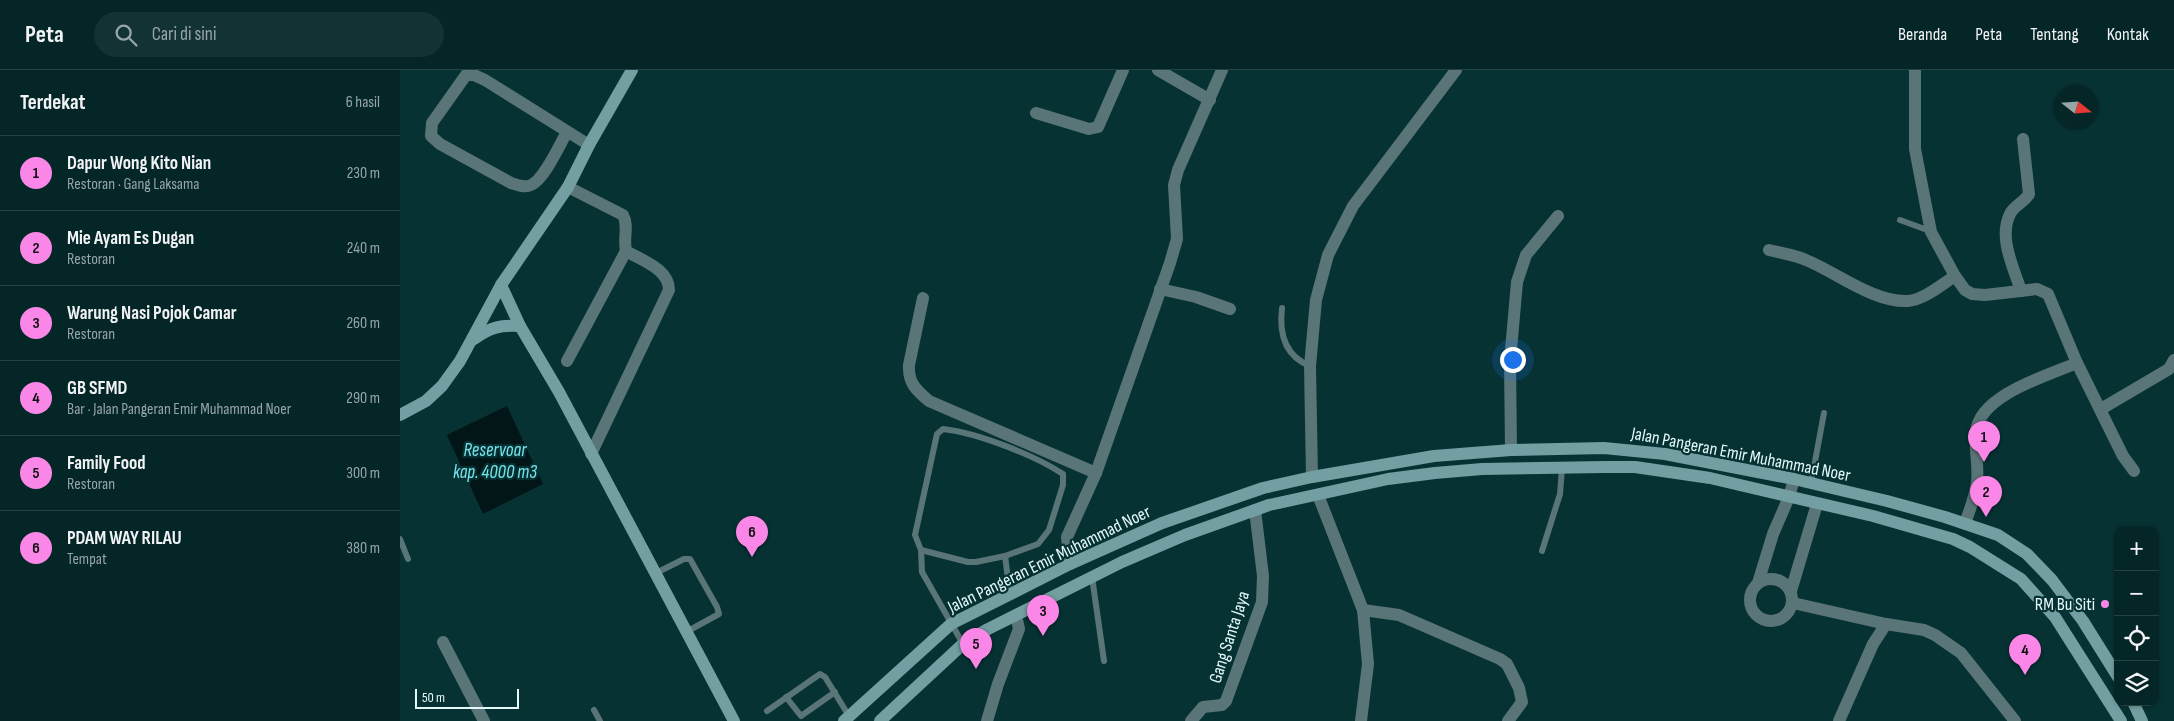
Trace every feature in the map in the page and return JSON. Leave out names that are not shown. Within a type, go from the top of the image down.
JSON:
[{"type":"main road","points":[[400,415],[426,401],[442,386],[471,342],[501,285],[568,187],[589,145],[632,70]]},
{"type":"main road","points":[[501,285],[520,326],[559,392],[654,574],[734,721]]},
{"type":"main road","points":[[471,342],[486,330],[496,326],[520,326]]},
{"type":"main road","points":[[1604,448],[1605,467]]},
{"type":"main road","name":"Jalan Pangeran Emir Muhammad Noer","points":[[846,718],[951,624],[1070,564],[1162,524],[1264,488],[1312,477],[1434,456],[1511,450],[1604,448],[1665,454],[1811,483],[1945,516],[1998,535],[2027,554],[2052,580],[2073,608],[2114,671]]},
{"type":"main road","points":[[1664,471],[1665,454]]},
{"type":"main road","points":[[1434,456],[1435,473]]},
{"type":"main road","name":"Jalan Pangeran Emir Muhammad Noer","points":[[880,721],[963,644],[1092,577],[1185,535],[1255,510],[1270,505],[1388,480],[1435,473],[1482,469],[1635,467],[1710,478],[1873,516],[1939,535],[1970,547],[2021,579],[2058,621],[2121,721]]},
{"type":"main road","points":[[1264,488],[1270,505]]},
{"type":"main road","points":[[1939,535],[1945,516]]},
{"type":"main road","points":[[1105,548],[1112,568]]},
{"type":"main road","points":[[2058,621],[2073,608]]},
{"type":"main road","points":[[2135,706],[2142,721]]},
{"type":"street","points":[[1036,113],[1089,129],[1098,127],[1123,70]]},
{"type":"street","points":[[1158,70],[1210,100]]},
{"type":"street","points":[[1070,564],[1068,537],[1096,473],[1177,239],[1174,185],[1185,152],[1222,70]]},
{"type":"street","points":[[1312,477],[1310,366],[1316,300],[1328,255],[1353,206],[1456,70]]},
{"type":"street","points":[[1915,70],[1915,148],[1931,232],[1955,276],[1965,290],[1972,294],[1985,295],[2037,290],[2048,294],[2077,363],[2123,456],[2134,471]]},
{"type":"street","points":[[567,132],[540,178],[531,186],[511,183],[440,144],[431,136],[432,122],[466,75],[474,75],[589,145]]},
{"type":"street","points":[[2021,291],[2008,250],[2006,233],[2010,213],[2029,194],[2023,139]]},
{"type":"street","points":[[567,361],[626,251],[626,221],[623,215],[568,187]]},
{"type":"street","points":[[1511,450],[1510,361],[1517,282],[1526,255],[1558,216]]},
{"type":"street","points":[[1769,250],[1805,259],[1856,286],[1898,300],[1909,301],[1923,296],[1955,276]]},
{"type":"street","points":[[591,454],[669,290],[669,281],[664,274],[626,251]]},
{"type":"street","points":[[1160,289],[1196,297],[1230,309]]},
{"type":"street","points":[[923,298],[908,374],[916,390],[929,402],[1096,473]]},
{"type":"street","points":[[1965,523],[1977,481],[1976,429],[1981,417],[1993,403],[2010,392],[2077,363]]},
{"type":"street","points":[[2101,409],[2172,366]]},
{"type":"street","points":[[1794,479],[1789,497],[1773,534],[1758,583],[1751,592],[1749,605],[1755,616],[1766,622],[1778,621],[1788,614],[1817,504]]},
{"type":"street","points":[[1318,495],[1363,610],[1368,664],[1360,721]]},
{"type":"street","name":"Gang Santa Jaya","points":[[1191,721],[1203,707],[1222,705],[1226,702],[1262,602],[1263,576],[1255,510]]},
{"type":"street","points":[[1758,583],[1767,579],[1776,579],[1785,584],[1792,597],[1886,624],[1924,630],[1935,635],[1960,653],[2015,721]]},
{"type":"street","points":[[1363,610],[1399,615],[1507,664],[1519,688],[1522,702],[1508,721]]},
{"type":"street","points":[[987,721],[1019,629],[1016,615]]},
{"type":"street","points":[[1839,721],[1873,644],[1886,624]]},
{"type":"street","points":[[443,642],[484,721]]},
{"type":"lane","points":[[1900,220],[1931,232]]},
{"type":"lane","points":[[1282,308],[1281,320],[1285,344],[1300,362],[1310,366]]},
{"type":"lane","points":[[1811,483],[1824,413]]},
{"type":"lane","points":[[922,550],[968,562],[1005,556],[1038,544],[1049,530],[1063,485],[1063,474],[1044,461],[962,431],[944,429],[937,434],[914,535],[922,550],[922,572],[963,644]]},
{"type":"lane","points":[[1542,551],[1560,494],[1562,468]]},
{"type":"lane","points":[[400,538],[408,559]]},
{"type":"lane","points":[[1005,556],[1010,594]]},
{"type":"lane","points":[[654,574],[684,559],[690,559],[718,607],[719,614],[686,632]]},
{"type":"lane","points":[[1092,577],[1104,662]]},
{"type":"lane","points":[[767,711],[820,674],[825,676],[835,692],[846,718]]},
{"type":"lane","points":[[786,697],[801,716],[835,692]]},
{"type":"lane","points":[[594,710],[600,721]]},
{"type":"water","name":"Reservoar kap. 4000 m3","points":[[507,406],[543,484],[483,514],[447,435]]},
{"type":"place","name":"Dapur Wong Kito Nian","points":[[1984,462]]},
{"type":"place","name":"Mie Ayam Es Dugan","points":[[1986,517]]},
{"type":"place","name":"PDAM WAY RILAU","points":[[752,557]]},
{"type":"place","name":"RM Bu Siti","points":[[2105,604]]},
{"type":"place","name":"Warung Nasi Pojok Camar","points":[[1043,636]]},
{"type":"place","name":"Family Food","points":[[976,669]]},
{"type":"place","name":"GB SFMD","points":[[2025,675]]}]
